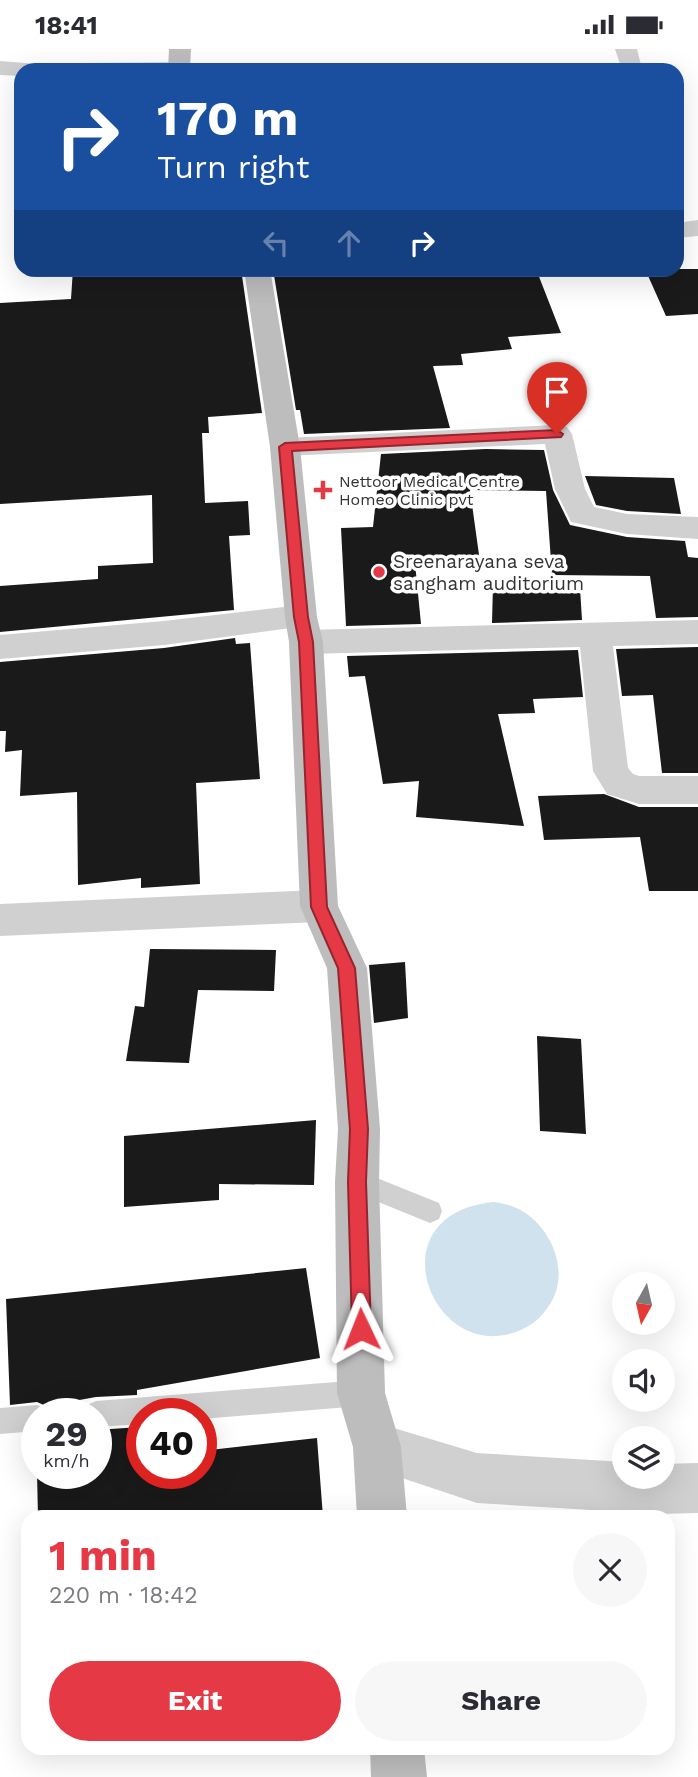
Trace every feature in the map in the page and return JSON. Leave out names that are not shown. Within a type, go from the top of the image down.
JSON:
[{"type":"street","points":[[258,277],[285,447],[303,629],[319,907],[346,968],[359,1129],[357,1182],[361,1393],[377,1447],[382,1510]]},
{"type":"street","points":[[285,447],[557,434],[570,489],[582,515],[628,524],[698,529]]},
{"type":"street","points":[[0,647],[164,633],[303,629],[698,632]]},
{"type":"street","points":[[595,633],[611,771],[621,784],[639,790],[698,790]]},
{"type":"street","points":[[0,921],[319,907]]},
{"type":"street","points":[[377,1447],[477,1478],[658,1489],[698,1488]]},
{"type":"street","points":[[397,1755],[399,1777]]},
{"type":"lane","points":[[357,1182],[430,1211]]},
{"type":"lane","points":[[112,1413],[361,1393]]},
{"type":"lane","points":[[0,1421],[21,1419]]},
{"type":"water","points":[[493,1202],[514,1207],[537,1223],[553,1248],[559,1276],[550,1304],[533,1323],[509,1334],[480,1335],[456,1324],[438,1305],[427,1280],[426,1255],[435,1231],[457,1212]]},
{"type":"building","points":[[684,269],[698,269],[698,314],[666,316],[649,277],[684,277]]},
{"type":"building","points":[[72,277],[242,277],[262,413],[208,417],[209,433],[202,433],[205,503],[248,501],[250,535],[229,536],[234,610],[0,632],[0,586],[98,579],[98,566],[153,563],[152,495],[0,504],[0,303],[71,299]]},
{"type":"building","points":[[274,277],[539,277],[561,333],[508,337],[512,349],[461,354],[463,365],[433,366],[450,428],[304,434],[300,410],[296,410]]},
{"type":"building","points":[[486,449],[544,450],[553,490],[570,525],[627,537],[685,541],[688,557],[698,558],[698,617],[656,618],[650,576],[552,575],[546,491],[470,490],[480,562],[415,563],[421,624],[346,626],[341,528],[373,527],[381,454]]},
{"type":"building","points":[[585,476],[674,478],[681,514],[627,511],[596,505]]},
{"type":"building","points":[[493,584],[580,588],[582,620],[492,623]]},
{"type":"building","points":[[235,638],[236,644],[250,643],[260,779],[196,783],[200,884],[141,888],[141,878],[78,885],[77,792],[20,796],[22,750],[5,752],[6,731],[0,731],[0,662],[164,648]]},
{"type":"building","points":[[698,647],[698,773],[662,773],[653,695],[622,696],[616,649]]},
{"type":"building","points":[[578,650],[583,697],[533,699],[535,713],[498,714],[524,826],[416,817],[419,781],[383,784],[365,676],[349,677],[347,656]]},
{"type":"building","points":[[604,794],[639,807],[698,807],[698,891],[649,891],[640,837],[544,840],[538,796]]},
{"type":"building","points":[[150,949],[276,950],[274,991],[198,990],[189,1063],[126,1061],[135,1006],[144,1007]]},
{"type":"building","points":[[405,962],[408,1018],[374,1023],[369,965]]},
{"type":"building","points":[[537,1036],[581,1039],[586,1134],[540,1131]]},
{"type":"building","points":[[316,1120],[314,1185],[219,1184],[219,1200],[124,1207],[124,1136]]},
{"type":"building","points":[[306,1268],[320,1358],[137,1390],[137,1395],[21,1398],[21,1404],[10,1405],[6,1299]]},
{"type":"building","points":[[126,1428],[126,1489],[217,1489],[217,1449],[317,1438],[322,1510],[38,1510],[37,1489],[112,1489],[112,1429]]},
{"type":"place","name":"Nettoor Medical Centre Homeo Clinic pvt","points":[[323,490]]},
{"type":"place","name":"Sreenarayana seva sangham auditorium","points":[[379,572]]},
{"type":"route","points":[[361,1329],[357,1182],[359,1129],[346,968],[319,907],[306,642],[301,617],[285,447],[557,434]]}]
